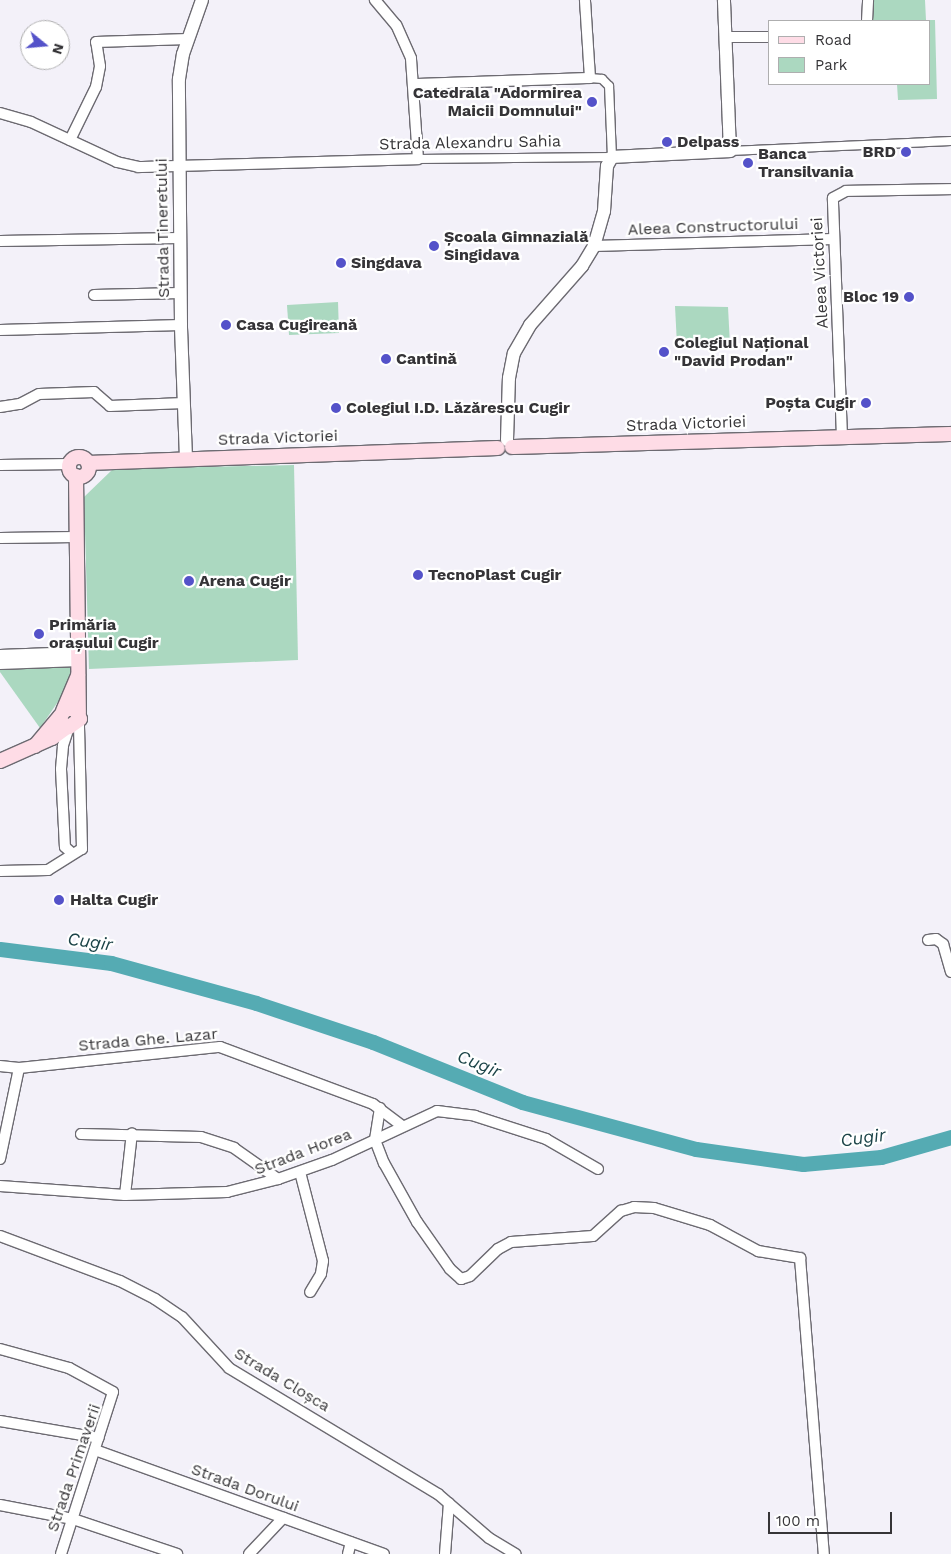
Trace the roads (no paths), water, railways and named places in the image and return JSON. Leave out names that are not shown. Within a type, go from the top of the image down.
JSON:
[{"type":"main road","name":"Strada Victoriei","points":[[73,470],[85,474],[88,463],[186,458],[506,445],[951,434]]},
{"type":"main road","points":[[0,761],[35,746],[69,719],[79,662],[73,470]]},
{"type":"street","name":"Strada Tineretului","points":[[186,458],[180,325],[178,80],[188,40],[202,0]]},
{"type":"street","points":[[375,0],[403,37],[415,84],[418,159]]},
{"type":"street","points":[[585,0],[590,78]]},
{"type":"street","points":[[724,0],[730,151]]},
{"type":"street","points":[[867,20],[868,0]]},
{"type":"street","points":[[725,37],[768,37]]},
{"type":"street","points":[[70,140],[96,87],[100,66],[96,42],[188,40]]},
{"type":"street","points":[[415,84],[590,78],[602,79],[609,86],[612,157],[607,166],[604,211],[594,246],[582,266],[530,325],[514,353],[509,378],[506,445]]},
{"type":"street","name":"Strada Alexandru Sahia","points":[[0,113],[31,122],[129,166],[178,167],[418,159],[612,157],[951,141]]},
{"type":"street","name":"Aleea Victoriei","points":[[842,437],[831,206],[839,192],[951,189]]},
{"type":"street","points":[[0,241],[179,238]]},
{"type":"street","name":"Aleea Constructorului","points":[[594,246],[833,239]]},
{"type":"street","points":[[94,296],[180,293]]},
{"type":"street","points":[[0,330],[180,325]]},
{"type":"street","points":[[0,407],[27,402],[40,394],[94,392],[110,406],[184,403]]},
{"type":"street","points":[[0,464],[73,470]]},
{"type":"street","points":[[0,538],[76,537]]},
{"type":"street","points":[[2,659],[79,662]]},
{"type":"street","points":[[69,719],[63,746],[61,769],[65,847],[72,853]]},
{"type":"street","points":[[0,871],[48,870],[72,853],[82,849],[84,843],[69,719]]},
{"type":"street","points":[[928,940],[936,939],[942,944],[951,972]]},
{"type":"street","name":"Strada Ghe. Lazar","points":[[0,1066],[19,1068],[220,1047],[380,1108],[401,1125]]},
{"type":"street","points":[[0,1159],[19,1068]]},
{"type":"street","points":[[380,1108],[375,1140],[384,1163],[417,1222],[450,1269],[461,1279],[470,1276],[498,1249],[511,1242],[593,1236],[621,1211],[641,1207],[662,1210],[710,1225],[758,1251],[800,1258],[824,1554]]},
{"type":"street","name":"Strada Horea","points":[[0,1186],[125,1195],[227,1192],[278,1180],[300,1172],[375,1140],[401,1125],[437,1110],[475,1116],[546,1139],[598,1170]]},
{"type":"street","points":[[125,1195],[132,1133]]},
{"type":"street","points":[[81,1134],[186,1135],[217,1141],[234,1148],[278,1180]]},
{"type":"street","points":[[300,1172],[323,1261],[322,1274],[310,1292]]},
{"type":"street","name":"Strada Cloșca","points":[[0,1236],[120,1281],[156,1299],[182,1317],[229,1368],[315,1417],[450,1502],[489,1538],[516,1554]]},
{"type":"street","name":"Strada Primaverii","points":[[0,1348],[69,1368],[113,1392],[96,1450],[61,1554]]},
{"type":"street","points":[[0,1421],[99,1438]]},
{"type":"street","name":"Strada Dorului","points":[[96,1450],[384,1554]]},
{"type":"street","points":[[445,1554],[450,1502]]},
{"type":"street","points":[[0,1505],[73,1519],[177,1554]]},
{"type":"street","points":[[249,1554],[283,1518]]},
{"type":"street","points":[[348,1554],[351,1542]]},
{"type":"waterway","name":"Cugir","points":[[0,949],[111,963],[256,1003],[373,1042],[522,1102],[696,1149],[803,1164],[881,1157],[951,1137]]},
{"type":"place","name":"Catedrala \"Adormirea Maicii Domnului\"","points":[[592,102]]},
{"type":"place","name":"Delpass","points":[[667,142]]},
{"type":"place","name":"BRD","points":[[906,152]]},
{"type":"place","name":"Banca Transilvania","points":[[748,163]]},
{"type":"place","name":"Școala Gimnazială Singidava","points":[[434,246]]},
{"type":"place","name":"Singdava","points":[[341,263]]},
{"type":"place","name":"Bloc 19","points":[[909,297]]},
{"type":"place","name":"Casa Cugireană","points":[[226,325]]},
{"type":"place","name":"Colegiul Național \"David Prodan\"","points":[[664,352]]},
{"type":"place","name":"Cantină","points":[[386,359]]},
{"type":"place","name":"Poșta Cugir","points":[[866,403]]},
{"type":"place","name":"Colegiul I.D. Lăzărescu Cugir","points":[[336,408]]},
{"type":"place","name":"TecnoPlast Cugir","points":[[418,575]]},
{"type":"place","name":"Arena Cugir","points":[[189,581]]},
{"type":"place","name":"Primăria orașului Cugir","points":[[39,634]]},
{"type":"place","name":"Halta Cugir","points":[[59,900]]}]
